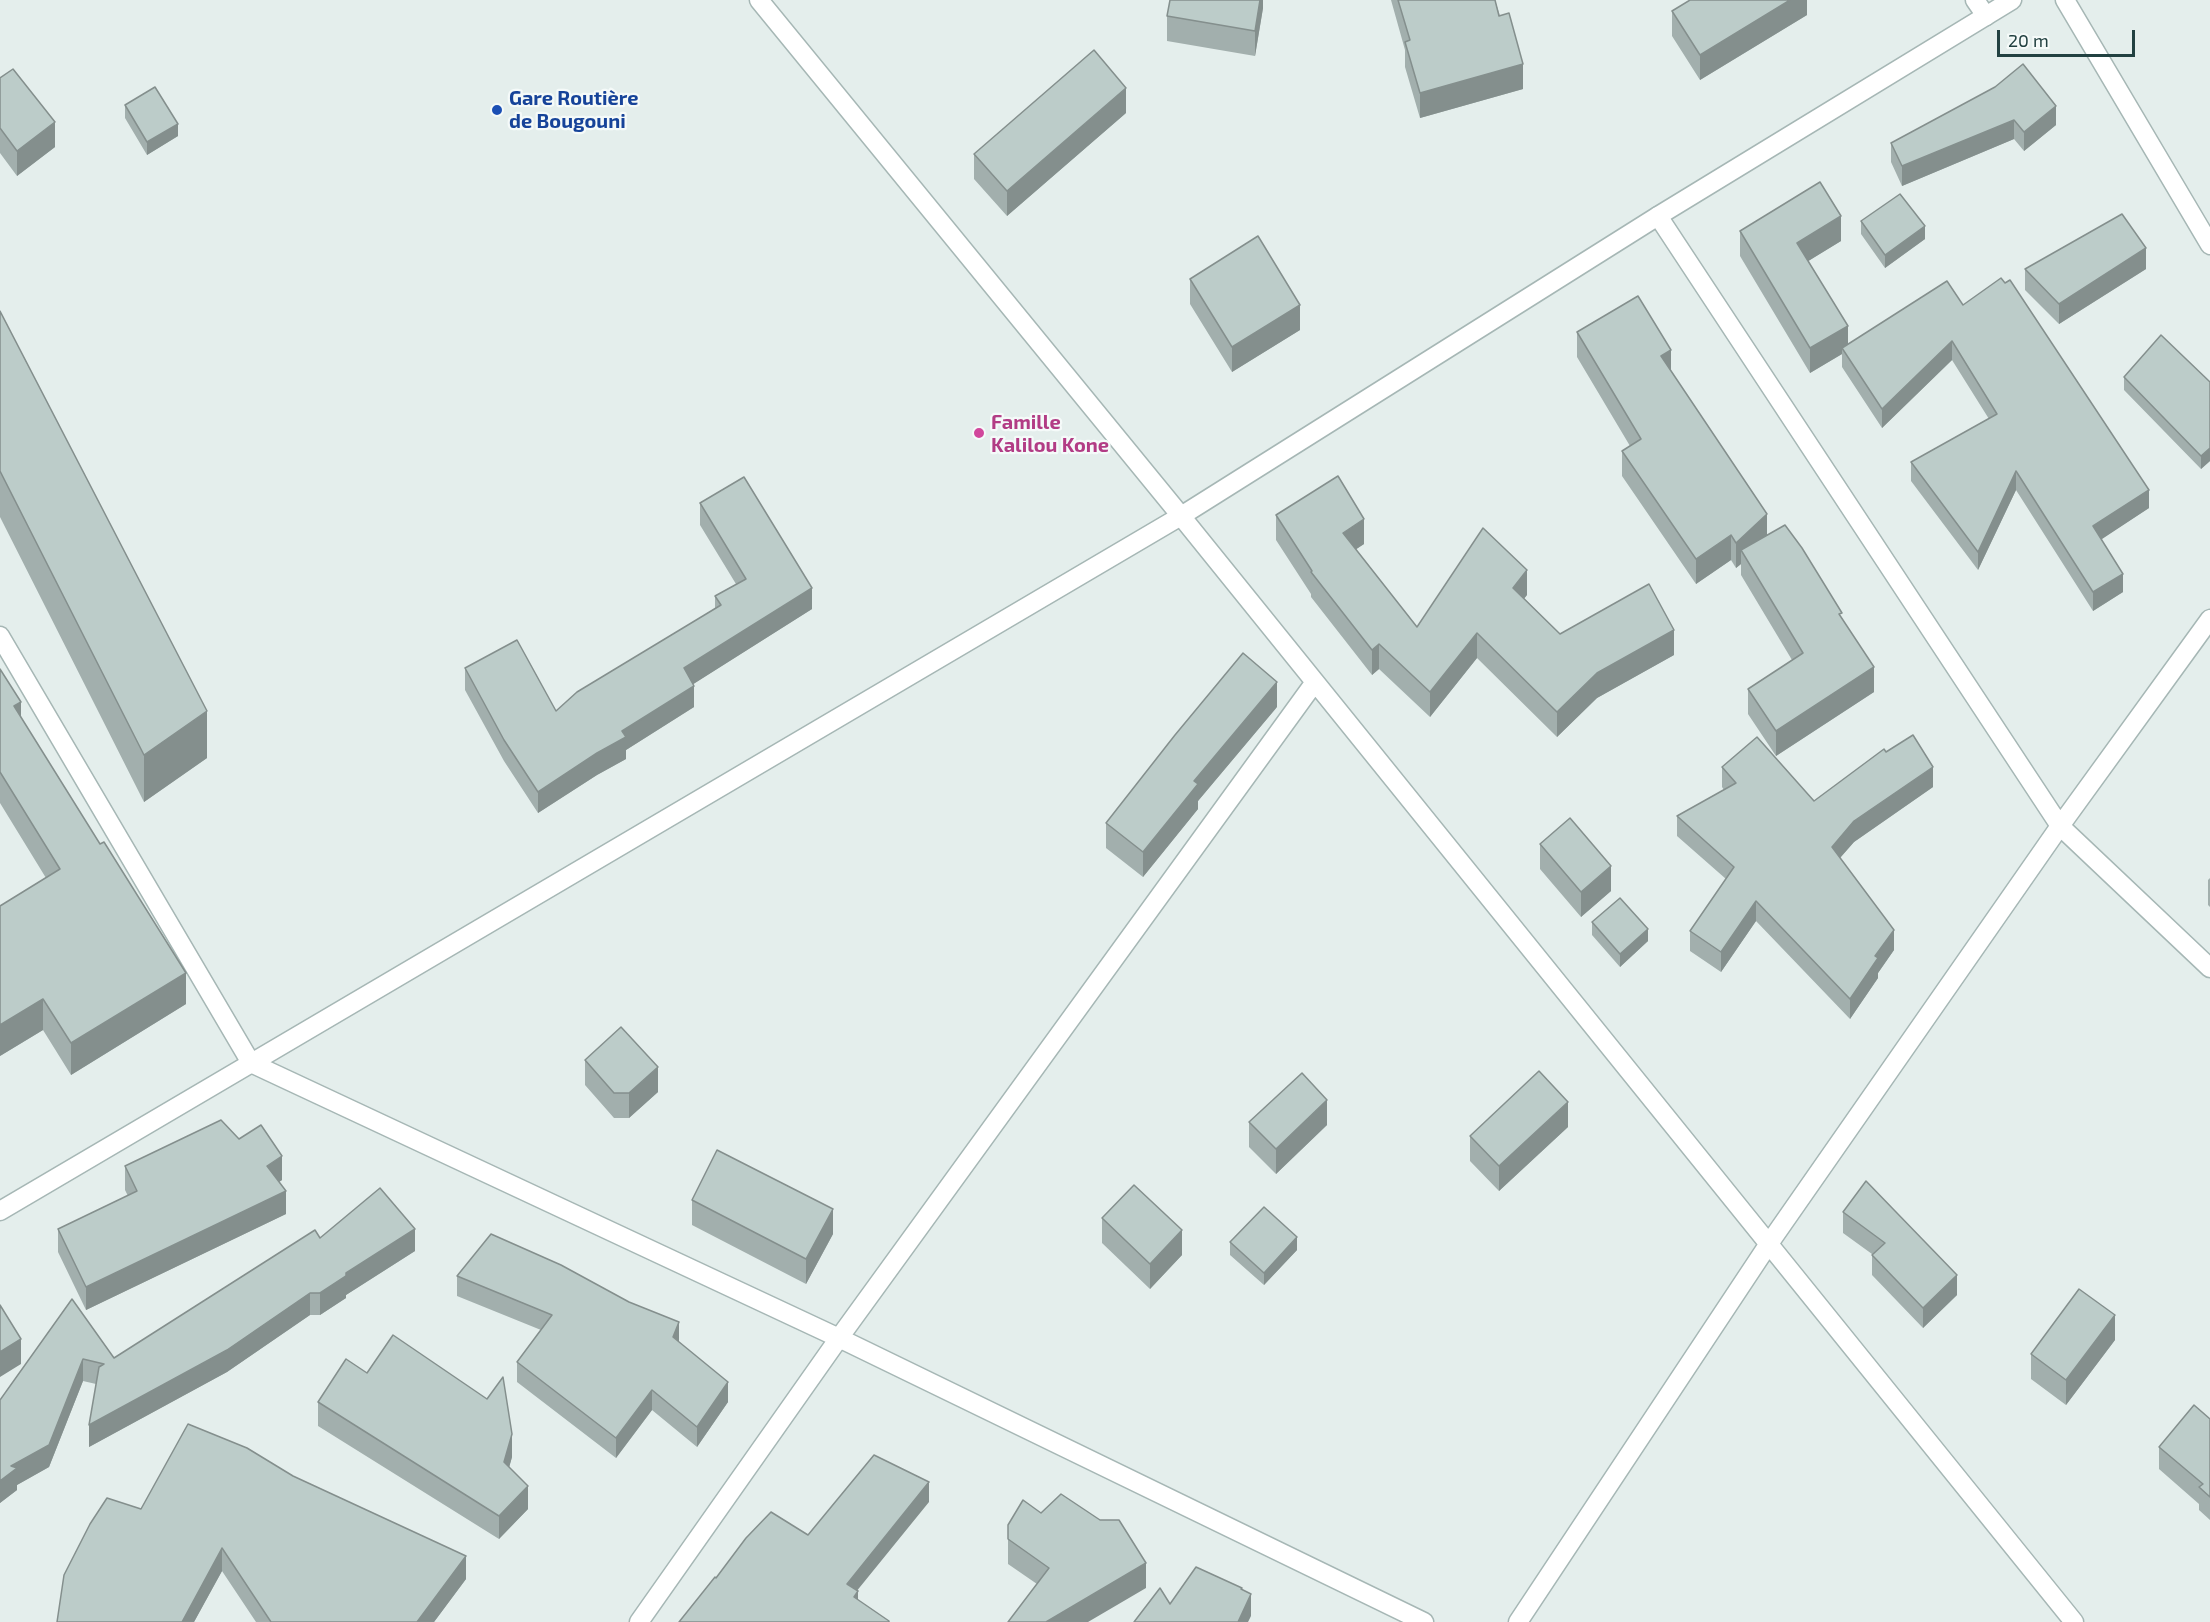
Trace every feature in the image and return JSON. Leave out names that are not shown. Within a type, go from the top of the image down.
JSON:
[{"type":"street","points":[[759,0],[1181,516],[2074,1622]]},
{"type":"street","points":[[1976,0],[1986,16]]},
{"type":"street","points":[[0,1211],[1181,516],[1658,216],[2012,0]]},
{"type":"street","points":[[2065,0],[2210,245]]},
{"type":"street","points":[[1658,216],[2060,826],[2210,968]]},
{"type":"street","points":[[1518,1622],[1768,1245],[2060,826],[2210,619]]},
{"type":"street","points":[[0,636],[251,1063],[839,1338],[1424,1622]]},
{"type":"street","points":[[639,1622],[839,1338],[1315,682]]},
{"type":"building","points":[[1170,0],[1260,0],[1255,31],[1167,16]]},
{"type":"building","points":[[1398,0],[1495,0],[1499,16],[1509,13],[1523,64],[1420,93],[1405,42],[1410,40]]},
{"type":"building","points":[[1690,0],[1790,0],[1700,55],[1672,11]]},
{"type":"building","points":[[1094,50],[1126,88],[1007,191],[974,154]]},
{"type":"building","points":[[2023,64],[2056,106],[2024,132],[2014,120],[1902,166],[1891,143],[1995,87]]},
{"type":"building","points":[[13,69],[55,122],[17,151],[0,128],[0,78]]},
{"type":"building","points":[[155,87],[178,124],[147,142],[125,105]]},
{"type":"building","points":[[1820,182],[1841,216],[1797,243],[1848,326],[1810,348],[1740,231]]},
{"type":"building","points":[[1900,194],[1925,226],[1885,255],[1861,221]]},
{"type":"building","points":[[2122,214],[2146,248],[2059,304],[2025,269]]},
{"type":"building","points":[[1258,236],[1300,305],[1232,347],[1190,279]]},
{"type":"building","points":[[2001,278],[2005,283],[2010,280],[2149,490],[2093,526],[2123,574],[2093,592],[2016,471],[1978,552],[1911,462],[1997,414],[1952,341],[1882,409],[1842,348],[1947,281],[1963,305]]},
{"type":"building","points":[[1638,296],[1671,350],[1661,356],[1767,514],[1736,543],[1731,535],[1696,559],[1622,451],[1641,439],[1577,332]]},
{"type":"building","points":[[0,311],[207,711],[144,755],[0,471]]},
{"type":"building","points":[[2161,335],[2210,382],[2210,448],[2201,456],[2124,377]]},
{"type":"building","points":[[1338,476],[1364,519],[1343,533],[1417,627],[1483,528],[1527,570],[1513,588],[1560,634],[1649,584],[1674,630],[1597,673],[1557,712],[1477,633],[1430,692],[1379,644],[1372,650],[1311,572],[1276,515]]},
{"type":"building","points":[[744,477],[812,588],[684,668],[694,686],[622,731],[626,737],[597,753],[538,792],[504,740],[465,668],[517,640],[556,711],[577,692],[721,605],[715,596],[746,579],[700,503]]},
{"type":"building","points":[[1785,525],[1802,548],[1842,613],[1839,614],[1874,667],[1776,731],[1748,689],[1803,653],[1741,550]]},
{"type":"building","points":[[1243,653],[1277,682],[1194,781],[1198,784],[1143,852],[1106,823]]},
{"type":"building","points":[[0,669],[21,702],[14,706],[100,844],[104,842],[186,973],[71,1043],[43,999],[0,1025],[0,906],[60,869],[0,772]]},
{"type":"building","points":[[1913,735],[1933,767],[1854,821],[1832,847],[1894,930],[1875,956],[1878,958],[1850,999],[1756,901],[1721,952],[1690,931],[1734,867],[1677,816],[1736,783],[1722,767],[1757,737],[1814,801],[1884,749],[1886,752]]},
{"type":"building","points":[[1570,818],[1611,866],[1581,892],[1540,844]]},
{"type":"building","points":[[1620,898],[1648,929],[1620,954],[1592,922]]},
{"type":"building","points":[[621,1027],[658,1067],[629,1093],[614,1093],[585,1060]]},
{"type":"building","points":[[1539,1071],[1568,1102],[1499,1166],[1470,1136]]},
{"type":"building","points":[[1302,1073],[1327,1100],[1276,1149],[1249,1122]]},
{"type":"building","points":[[221,1120],[239,1139],[261,1125],[282,1156],[267,1166],[286,1191],[86,1287],[58,1229],[137,1191],[125,1166]]},
{"type":"building","points":[[717,1150],[833,1209],[806,1259],[692,1200]]},
{"type":"building","points":[[1866,1181],[1957,1275],[1923,1308],[1872,1255],[1885,1243],[1843,1212]]},
{"type":"building","points":[[1134,1185],[1182,1230],[1150,1264],[1102,1218]]},
{"type":"building","points":[[380,1188],[415,1229],[346,1273],[346,1276],[320,1293],[310,1293],[227,1350],[89,1425],[99,1367],[104,1364],[83,1359],[49,1445],[11,1466],[17,1468],[0,1481],[0,1400],[72,1299],[114,1358],[315,1230],[320,1238]]},
{"type":"building","points":[[1264,1207],[1297,1237],[1264,1273],[1230,1242]]},
{"type":"building","points":[[491,1234],[561,1265],[629,1302],[679,1322],[673,1337],[728,1382],[697,1427],[652,1390],[616,1438],[517,1362],[552,1315],[457,1276]]},
{"type":"building","points":[[2079,1289],[2115,1315],[2066,1380],[2031,1354]]},
{"type":"building","points":[[0,1305],[21,1339],[0,1352]]},
{"type":"building","points":[[393,1335],[487,1399],[503,1377],[512,1434],[504,1462],[528,1486],[499,1516],[318,1402],[346,1359],[367,1373]]},
{"type":"building","points":[[2194,1405],[2210,1419],[2210,1497],[2199,1487],[2203,1484],[2159,1447]]},
{"type":"building","points":[[188,1424],[247,1448],[293,1476],[466,1556],[417,1622],[271,1622],[222,1548],[182,1622],[57,1622],[64,1575],[90,1524],[107,1498],[141,1509]]},
{"type":"building","points":[[874,1455],[929,1482],[847,1584],[858,1591],[854,1597],[889,1622],[679,1622],[746,1538],[771,1512],[808,1535]]},
{"type":"building","points":[[1061,1494],[1100,1520],[1119,1520],[1146,1563],[1046,1622],[1008,1622],[1049,1568],[1008,1539],[1008,1525],[1023,1500],[1041,1513]]},
{"type":"building","points":[[1196,1567],[1251,1594],[1238,1622],[1134,1622],[1160,1588],[1170,1604]]},
{"type":"place","name":"Gare Routière de Bougouni","points":[[497,110]]},
{"type":"place","name":"Famille Kalilou Kone","points":[[979,433]]}]
